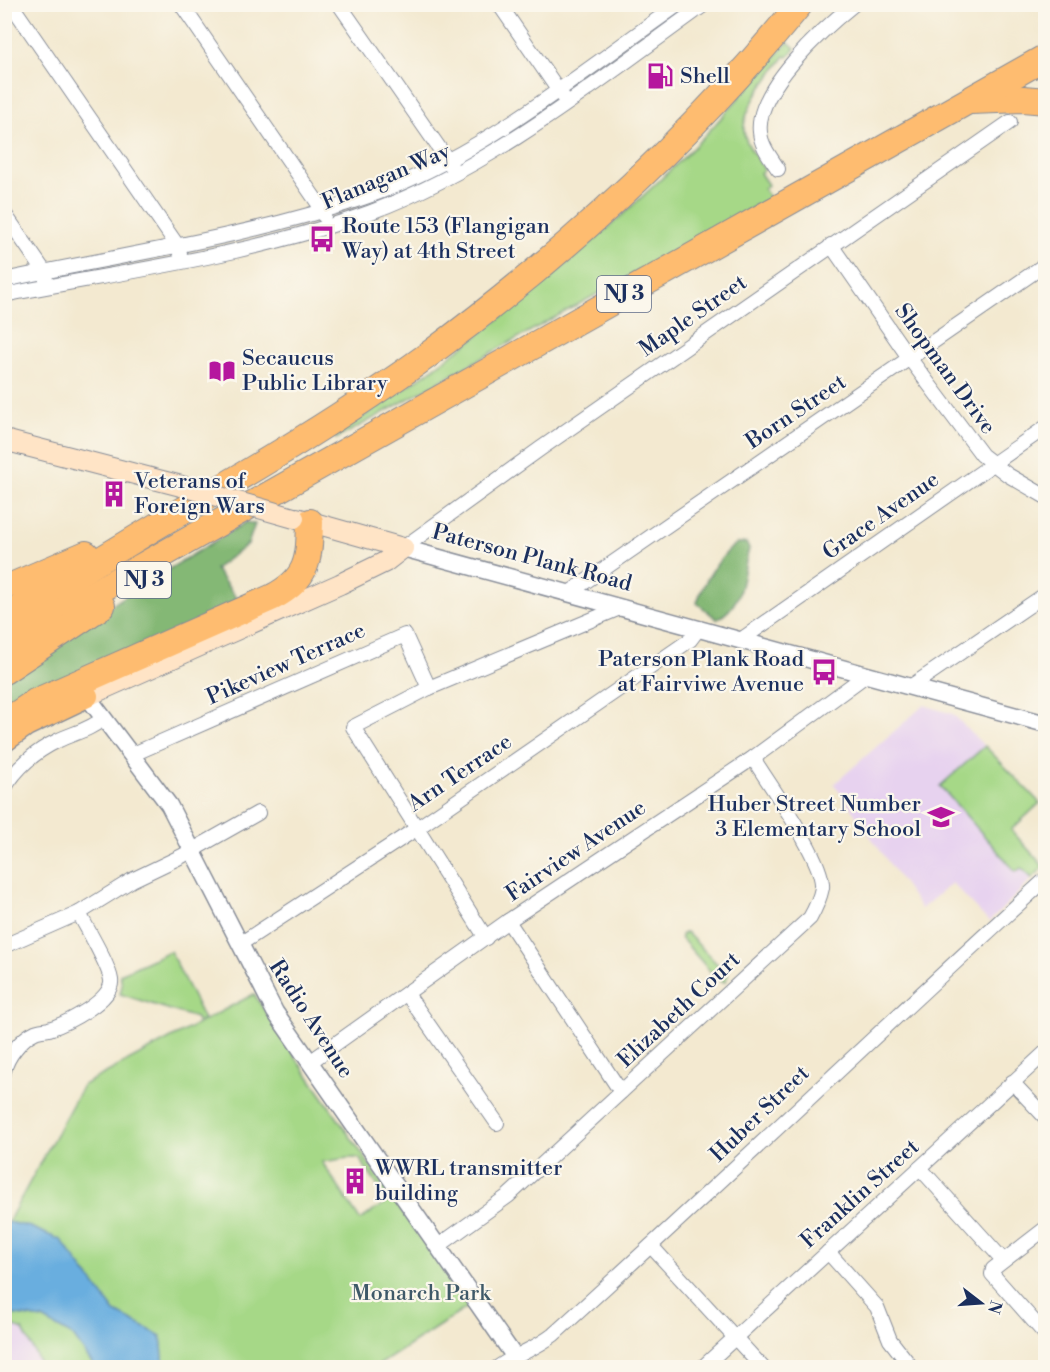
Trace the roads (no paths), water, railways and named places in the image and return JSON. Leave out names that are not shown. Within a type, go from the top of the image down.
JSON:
[{"type":"highway","name":"NJ 3","points":[[4,617],[289,447],[380,389],[477,318],[539,268],[673,145],[731,85],[800,4]]},
{"type":"highway","name":"NJ 3","points":[[4,644],[1046,57]]},
{"type":"highway","points":[[967,101],[1023,99],[1046,101]]},
{"type":"highway","name":"NJ 3","points":[[4,671],[283,487]]},
{"type":"highway","name":"NJ 3","points":[[10,587],[169,519]]},
{"type":"highway","points":[[4,723],[35,702],[281,593],[296,581],[306,567],[302,520]]},
{"type":"main road","name":"Paterson Plank Road","points":[[4,440],[185,487],[403,548]]},
{"type":"main road","points":[[4,741],[26,725],[87,696],[340,584],[385,562],[403,548]]},
{"type":"street","points":[[11,4],[177,245],[182,260]]},
{"type":"street","points":[[181,4],[322,209],[327,226]]},
{"type":"street","points":[[339,4],[456,172]]},
{"type":"street","points":[[499,4],[567,104]]},
{"type":"street","name":"Flanagan Way","points":[[4,280],[225,236],[362,198],[448,159],[500,128],[611,52],[662,9],[679,4]]},
{"type":"street","name":"Flanagan Way","points":[[4,295],[182,260],[327,226],[394,201],[456,172],[509,141],[567,104],[705,4]]},
{"type":"street","points":[[778,169],[761,140],[759,125],[764,108],[801,53],[855,4]]},
{"type":"street","points":[[662,9],[674,27]]},
{"type":"street","points":[[611,52],[620,65]]},
{"type":"street","name":"Maple Street","points":[[403,548],[831,245],[1010,122]]},
{"type":"street","points":[[500,128],[509,141]]},
{"type":"street","points":[[388,187],[394,201]]},
{"type":"street","points":[[4,213],[44,271],[48,286]]},
{"type":"street","name":"Shopman Drive","points":[[831,245],[910,359],[982,455],[992,464],[1046,497]]},
{"type":"street","points":[[106,260],[110,275]]},
{"type":"street","name":"Born Street","points":[[569,593],[1046,264]]},
{"type":"street","name":"Grace Avenue","points":[[742,639],[1046,428]]},
{"type":"street","name":"Paterson Plank Road","points":[[403,548],[1046,724]]},
{"type":"street","points":[[910,687],[1046,594]]},
{"type":"street","points":[[486,938],[354,727],[429,688],[622,607]]},
{"type":"street","name":"Arn Terrace","points":[[240,944],[416,829],[690,640],[699,628]]},
{"type":"street","name":"Pikeview Terrace","points":[[131,755],[405,635],[429,688]]},
{"type":"street","name":"Fairview Avenue","points":[[310,1062],[508,921],[753,758],[866,675]]},
{"type":"street","name":"Radio Avenue","points":[[87,696],[169,805],[266,998],[514,1356]]},
{"type":"street","points":[[4,789],[34,755],[56,741],[94,726],[104,718]]},
{"type":"street","name":"Elizabeth Court","points":[[437,1247],[508,1196],[810,918],[822,886],[818,868],[810,850],[753,758]]},
{"type":"street","points":[[4,946],[79,913],[132,880],[258,813]]},
{"type":"street","name":"Huber Street","points":[[497,1368],[514,1356],[537,1348],[651,1246],[847,1060],[1046,879]]},
{"type":"street","points":[[4,1071],[11,1055],[24,1040],[35,1032],[50,1029],[100,1002],[108,993],[111,984],[110,975],[79,913]]},
{"type":"street","points":[[508,921],[621,1092]]},
{"type":"street","points":[[407,994],[497,1124]]},
{"type":"street","name":"Franklin Street","points":[[702,1368],[1046,1052]]},
{"type":"street","points":[[1012,1082],[1046,1118]]},
{"type":"street","points":[[920,1168],[1003,1260]]},
{"type":"street","points":[[1046,1228],[1003,1260],[993,1269],[992,1274],[1046,1335]]},
{"type":"street","points":[[651,1246],[763,1368]]},
{"type":"street","points":[[828,1252],[877,1307],[890,1340],[912,1368]]},
{"type":"water","points":[[8,1222],[30,1227],[61,1240],[115,1312],[161,1336],[164,1367],[95,1367],[73,1336],[43,1319],[5,1313],[4,1225]]},
{"type":"place","name":"Shell","points":[[660,76]]},
{"type":"place","name":"Route 153 (Flangigan Way) at 4th Street","points":[[322,239]]},
{"type":"place","name":"Secaucus Public Library","points":[[222,371]]},
{"type":"place","name":"Veterans of Foreign Wars","points":[[114,494]]},
{"type":"place","name":"Paterson Plank Road at Fairviwe Avenue","points":[[824,672]]},
{"type":"place","name":"Huber Street Number 3 Elementary School","points":[[941,817]]},
{"type":"place","name":"WWRL transmitter building","points":[[355,1181]]},
{"type":"park label","name":"Monarch Park","points":[[421,1293]]}]
